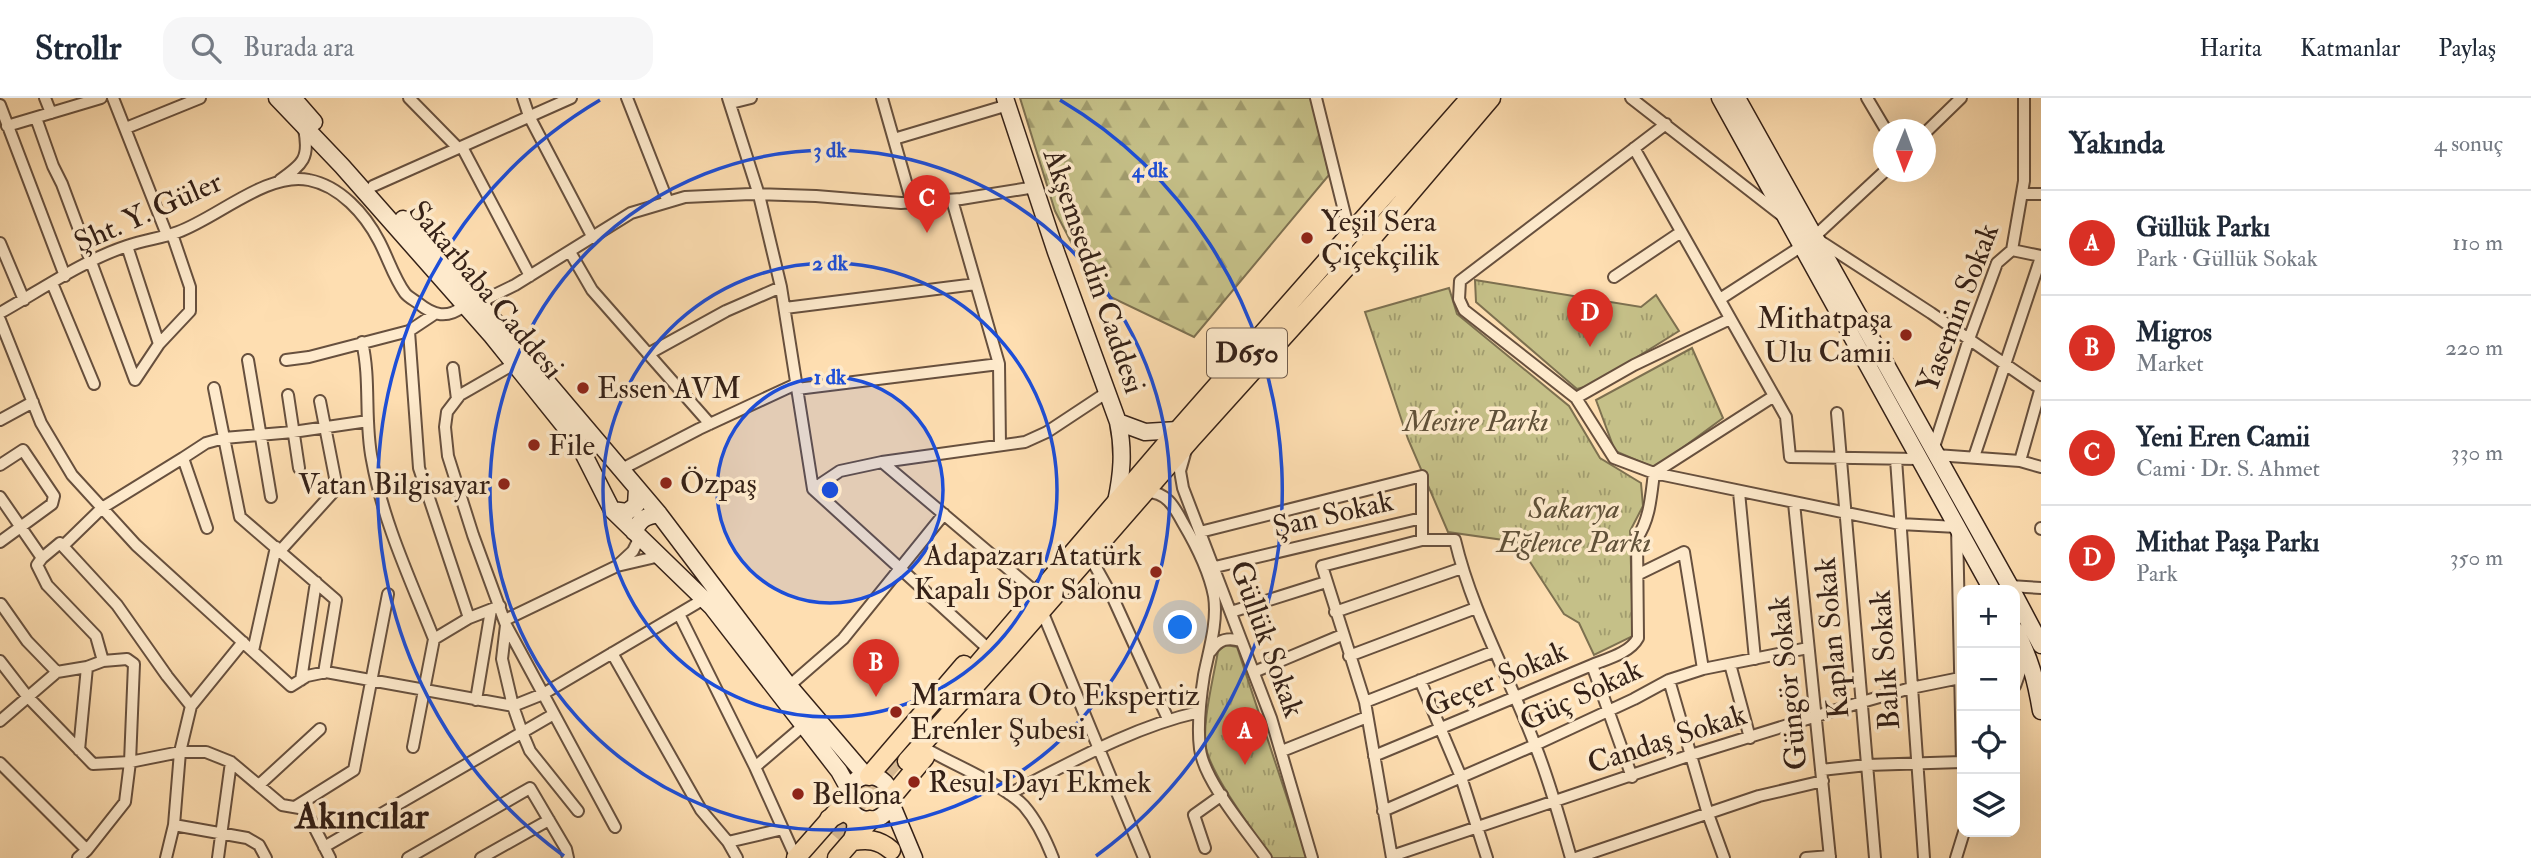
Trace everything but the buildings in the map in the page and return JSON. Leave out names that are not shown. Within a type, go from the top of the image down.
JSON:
[{"type":"main road","name":"Sakarbaba Caddesi","points":[[277,98],[471,304],[659,514],[789,686],[867,776]]},
{"type":"main road","name":"Sakarbaba Caddesi","points":[[293,98],[373,186],[471,304],[514,364],[578,443],[612,510],[705,599],[803,726],[848,794]]},
{"type":"main road","name":"D650","points":[[905,763],[1036,607],[1116,502],[1184,435],[1350,235],[1470,98]]},
{"type":"main road","points":[[838,858],[838,833],[853,782],[867,776],[884,759],[1008,619],[1036,607],[1089,555],[1145,492],[1184,435],[1360,252],[1491,98]]},
{"type":"main road","points":[[1725,98],[1788,220],[1808,242],[1918,459],[1989,585]]},
{"type":"main road","points":[[1725,98],[1935,452],[2009,585]]},
{"type":"main road","name":"Akşemseddin Caddesi","points":[[1007,102],[1118,422],[1122,439],[1123,472],[1116,502]]},
{"type":"main road","points":[[1118,422],[1145,432],[1184,435]]},
{"type":"main road","points":[[612,510],[627,512],[636,505],[637,489]]},
{"type":"main road","points":[[637,535],[646,516],[659,514]]},
{"type":"main road","points":[[796,858],[838,833],[885,814],[905,763],[930,751],[1030,636],[1036,607]]},
{"type":"main road","points":[[2020,612],[2034,649],[2034,673],[2041,711]]},
{"type":"main road","points":[[2020,635],[2034,649]]},
{"type":"main road","points":[[834,740],[860,757],[884,759]]},
{"type":"main road","points":[[884,759],[883,768],[891,777],[901,779],[905,763]]},
{"type":"main road","points":[[867,776],[881,779],[886,784],[914,858]]},
{"type":"main road","points":[[848,794],[854,815],[872,820],[893,854]]},
{"type":"main road","points":[[838,833],[875,841],[893,854]]},
{"type":"main road","points":[[812,858],[838,833]]},
{"type":"main road","points":[[824,858],[838,833]]},
{"type":"street","points":[[46,98],[51,113]]},
{"type":"street","points":[[7,126],[100,98]]},
{"type":"street","points":[[36,118],[135,380],[159,344],[190,311],[190,287],[113,98]]},
{"type":"street","points":[[126,128],[200,98]]},
{"type":"street","points":[[409,98],[460,148],[530,276]]},
{"type":"street","points":[[523,98],[529,116],[593,238]]},
{"type":"street","points":[[373,186],[571,98]]},
{"type":"street","points":[[628,98],[668,202]]},
{"type":"street","points":[[751,98],[729,101],[760,195],[781,286],[813,489],[984,644]]},
{"type":"street","points":[[882,98],[912,203]]},
{"type":"street","points":[[1316,98],[1350,235]]},
{"type":"street","points":[[1630,98],[1788,220]]},
{"type":"street","points":[[1867,98],[1879,119]]},
{"type":"street","points":[[1936,122],[1961,98]]},
{"type":"street","name":"Yasemin Sokak","points":[[1935,452],[1969,339],[1997,263],[2012,250],[2024,181],[2024,98]]},
{"type":"street","points":[[894,139],[1007,102]]},
{"type":"street","points":[[0,105],[65,276]]},
{"type":"street","points":[[1666,124],[1460,281],[1459,299],[1464,310],[1576,398],[1614,458],[1654,473],[1739,492],[1900,524],[1957,527],[1959,648]]},
{"type":"street","points":[[279,180],[301,166],[308,147],[304,126]]},
{"type":"street","points":[[1634,148],[1786,417],[1790,457],[1918,459]]},
{"type":"street","name":"Şht. Y. Güler","points":[[0,313],[90,263],[127,246],[170,235],[218,214],[246,195],[279,180],[308,180],[338,192],[359,212],[378,238],[406,295],[433,315]]},
{"type":"street","points":[[1720,299],[1808,242],[1873,182]]},
{"type":"street","points":[[286,360],[309,357],[409,331],[433,315],[454,314],[530,276],[631,213],[685,197],[816,196],[912,203],[952,200],[1035,187]]},
{"type":"street","points":[[2022,194],[2041,194]]},
{"type":"street","points":[[952,200],[999,364],[1000,445]]},
{"type":"street","points":[[1614,277],[1681,232]]},
{"type":"street","points":[[1808,242],[1969,339],[2041,388],[2020,461]]},
{"type":"street","points":[[0,243],[23,300]]},
{"type":"street","points":[[127,246],[159,344]]},
{"type":"street","points":[[1974,457],[2041,256],[2012,250]]},
{"type":"street","points":[[570,252],[592,290],[710,424]]},
{"type":"street","points":[[52,283],[94,384]]},
{"type":"street","points":[[785,308],[976,284]]},
{"type":"street","points":[[648,354],[726,311],[781,286]]},
{"type":"street","points":[[1576,398],[1634,365],[1730,318]]},
{"type":"street","points":[[0,320],[41,423],[72,475],[135,545],[291,686],[324,673],[513,706],[544,694],[705,599]]},
{"type":"street","points":[[409,331],[419,468],[469,618]]},
{"type":"street","points":[[362,342],[371,458],[383,509],[434,639],[413,747]]},
{"type":"street","points":[[248,360],[271,497]]},
{"type":"street","points":[[514,364],[457,399],[447,412],[445,428],[448,456],[495,608],[506,622],[615,827]]},
{"type":"street","points":[[620,470],[710,424],[797,387],[999,364]]},
{"type":"street","points":[[453,368],[457,399]]},
{"type":"street","points":[[214,388],[240,517],[337,600],[324,673]]},
{"type":"street","points":[[813,489],[840,471],[881,462],[1025,442],[1047,432],[1106,393]]},
{"type":"street","points":[[288,395],[299,468]]},
{"type":"street","points":[[1703,669],[1684,551],[1639,574],[1637,538],[1648,516],[1654,473],[1774,396]]},
{"type":"street","points":[[253,651],[278,549],[337,488],[320,401]]},
{"type":"street","points":[[0,420],[33,402]]},
{"type":"street","name":"Kaplan Sokak","points":[[1837,413],[1875,858]]},
{"type":"street","points":[[63,546],[102,508],[206,443],[224,438],[293,432],[368,421]]},
{"type":"street","name":"Güllük Sokak","points":[[1184,435],[1180,471],[1182,488],[1282,751],[1312,858]]},
{"type":"street","points":[[0,465],[23,450],[54,496],[52,504],[0,542]]},
{"type":"street","points":[[1935,452],[2020,461],[2041,467]]},
{"type":"street","points":[[183,458],[207,528]]},
{"type":"street","name":"Balık Sokak","points":[[1896,459],[1924,858]]},
{"type":"street","points":[[881,462],[944,514],[1036,607],[1144,858]]},
{"type":"street","points":[[1200,532],[1422,476],[1422,541]]},
{"type":"street","name":"Güllük Sokak","points":[[1145,492],[1158,492],[1169,500],[1207,571],[1214,597],[1214,619],[1199,712],[1200,752],[1214,784],[1266,858]]},
{"type":"street","points":[[1739,492],[1755,659]]},
{"type":"street","points":[[0,497],[43,558]]},
{"type":"street","name":"Güngör Sokak","points":[[1794,503],[1830,857]]},
{"type":"street","points":[[789,686],[842,639],[944,514]]},
{"type":"street","name":"Şan Sokak","points":[[1214,567],[1422,518]]},
{"type":"street","points":[[617,566],[634,551],[637,535]]},
{"type":"street","points":[[1392,857],[1365,702],[1322,566],[1422,541],[1455,540],[1476,608],[1535,745],[1574,858],[1822,776],[1867,765],[1957,762]]},
{"type":"street","points":[[103,661],[96,636],[47,585],[37,565],[60,543],[117,605],[191,706]]},
{"type":"street","points":[[1089,555],[1113,598],[1168,719]]},
{"type":"street","points":[[506,622],[617,566],[660,556]]},
{"type":"street","points":[[1335,612],[1462,568]]},
{"type":"street","name":"Geçer Sokak","points":[[1374,756],[1624,651],[1638,638],[1639,574]]},
{"type":"street","points":[[302,680],[316,582]]},
{"type":"street","points":[[1231,612],[1326,582]]},
{"type":"street","points":[[2020,590],[2041,589]]},
{"type":"street","points":[[295,807],[354,770],[388,594]]},
{"type":"street","points":[[1,604],[27,641],[57,672]]},
{"type":"street","points":[[434,639],[469,618],[495,608]]},
{"type":"street","points":[[476,699],[495,608]]},
{"type":"street","points":[[1349,656],[1476,608]]},
{"type":"street","points":[[679,614],[755,767],[796,858]]},
{"type":"street","points":[[506,622],[502,659],[522,733],[530,751],[578,811]]},
{"type":"street","points":[[1254,672],[1342,635]]},
{"type":"street","points":[[1208,655],[1216,644],[1224,639],[1241,640]]},
{"type":"street","points":[[166,858],[174,825],[180,752],[191,706],[243,642]]},
{"type":"street","name":"Güç Sokak","points":[[1383,811],[1535,745],[1669,680],[1703,669],[1808,648]]},
{"type":"street","points":[[2020,676],[2034,649]]},
{"type":"street","points":[[1365,702],[1495,651]]},
{"type":"street","points":[[612,653],[701,810],[728,842],[737,858]]},
{"type":"street","points":[[0,721],[57,672],[88,667],[103,661],[127,659],[134,664],[130,762],[125,802],[88,850],[78,858]]},
{"type":"street","points":[[0,661],[27,696],[93,764],[130,762],[180,752],[206,752],[231,762],[282,805],[305,809],[330,858]]},
{"type":"street","points":[[1730,664],[1750,738]]},
{"type":"street","points":[[1592,665],[1632,777]]},
{"type":"street","points":[[79,750],[88,667]]},
{"type":"street","name":"Candaş Sokak","points":[[1392,857],[1691,755],[1862,702],[1957,678]]},
{"type":"street","points":[[1420,680],[1461,777],[1487,858]]},
{"type":"street","points":[[1669,680],[1708,814],[1724,858]]},
{"type":"street","points":[[1009,794],[1099,749],[1168,719],[1199,712]]},
{"type":"street","points":[[324,847],[554,714]]},
{"type":"street","points":[[1282,751],[1367,716]]},
{"type":"street","points":[[755,767],[803,726]]},
{"type":"street","points":[[259,785],[320,729]]},
{"type":"street","points":[[930,751],[1009,794],[1023,806],[1045,838],[1053,858]]},
{"type":"street","points":[[218,858],[231,762]]},
{"type":"street","points":[[0,763],[88,850]]},
{"type":"street","points":[[408,858],[530,788],[566,849],[568,858]]},
{"type":"street","points":[[1205,848],[1194,816],[1222,795]]},
{"type":"street","points":[[481,858],[549,820]]},
{"type":"street","points":[[174,825],[247,838],[259,845],[266,858]]},
{"type":"street","points":[[728,842],[783,829]]},
{"type":"street","points":[[1956,858],[1962,837]]},
{"type":"street","points":[[1806,858],[1830,857]]},
{"type":"green space","points":[[1020,98],[1312,98],[1329,175],[1194,337],[1096,290],[1055,211]]},
{"type":"green space","points":[[1475,280],[1641,307],[1656,295],[1679,331],[1592,385],[1577,389],[1476,302]]},
{"type":"green space","points":[[1449,288],[1457,314],[1569,406],[1600,458],[1641,483],[1643,506],[1630,531],[1633,636],[1594,655],[1579,623],[1564,614],[1517,542],[1448,532],[1408,439],[1365,312]]},
{"type":"green space","points":[[1692,348],[1723,418],[1655,468],[1615,451],[1596,400]]},
{"type":"green space","points":[[1226,645],[1237,647],[1307,858],[1271,858],[1226,791],[1207,752],[1205,730],[1211,688],[1218,651]]},
{"type":"tunnel","points":[[832,834],[902,752]]},
{"type":"place","name":"Yeni Eren Camii","points":[[927,233]]},
{"type":"place","name":"Yeşil Sera Çiçekçilik","points":[[1307,238]]},
{"type":"place","name":"Mithatpaşa Ulu Camii","points":[[1906,335]]},
{"type":"place","name":"Mithat Paşa Parkı","points":[[1590,347]]},
{"type":"place","name":"Essen AVM","points":[[583,388]]},
{"type":"place","name":"File","points":[[534,445]]},
{"type":"place","name":"Özpaş","points":[[666,483]]},
{"type":"place","name":"Vatan Bilgisayar","points":[[504,484]]},
{"type":"place","name":"Adapazarı Atatürk Kapalı Spor Salonu","points":[[1156,572]]},
{"type":"place","name":"Migros","points":[[876,697]]},
{"type":"place","name":"Marmara Oto Ekspertiz Erenler Şubesi","points":[[896,712]]},
{"type":"place","name":"Güllük Parkı","points":[[1245,765]]},
{"type":"place","name":"Resul Dayı Ekmek","points":[[914,782]]},
{"type":"place","name":"Bellona","points":[[798,794]]},
{"type":"district","name":"Akıncılar","points":[[362,816]]},
{"type":"park label","name":"Mesire Parkı","points":[[1476,421]]},
{"type":"park label","name":"Sakarya Eğlence Parkı","points":[[1574,525]]}]
